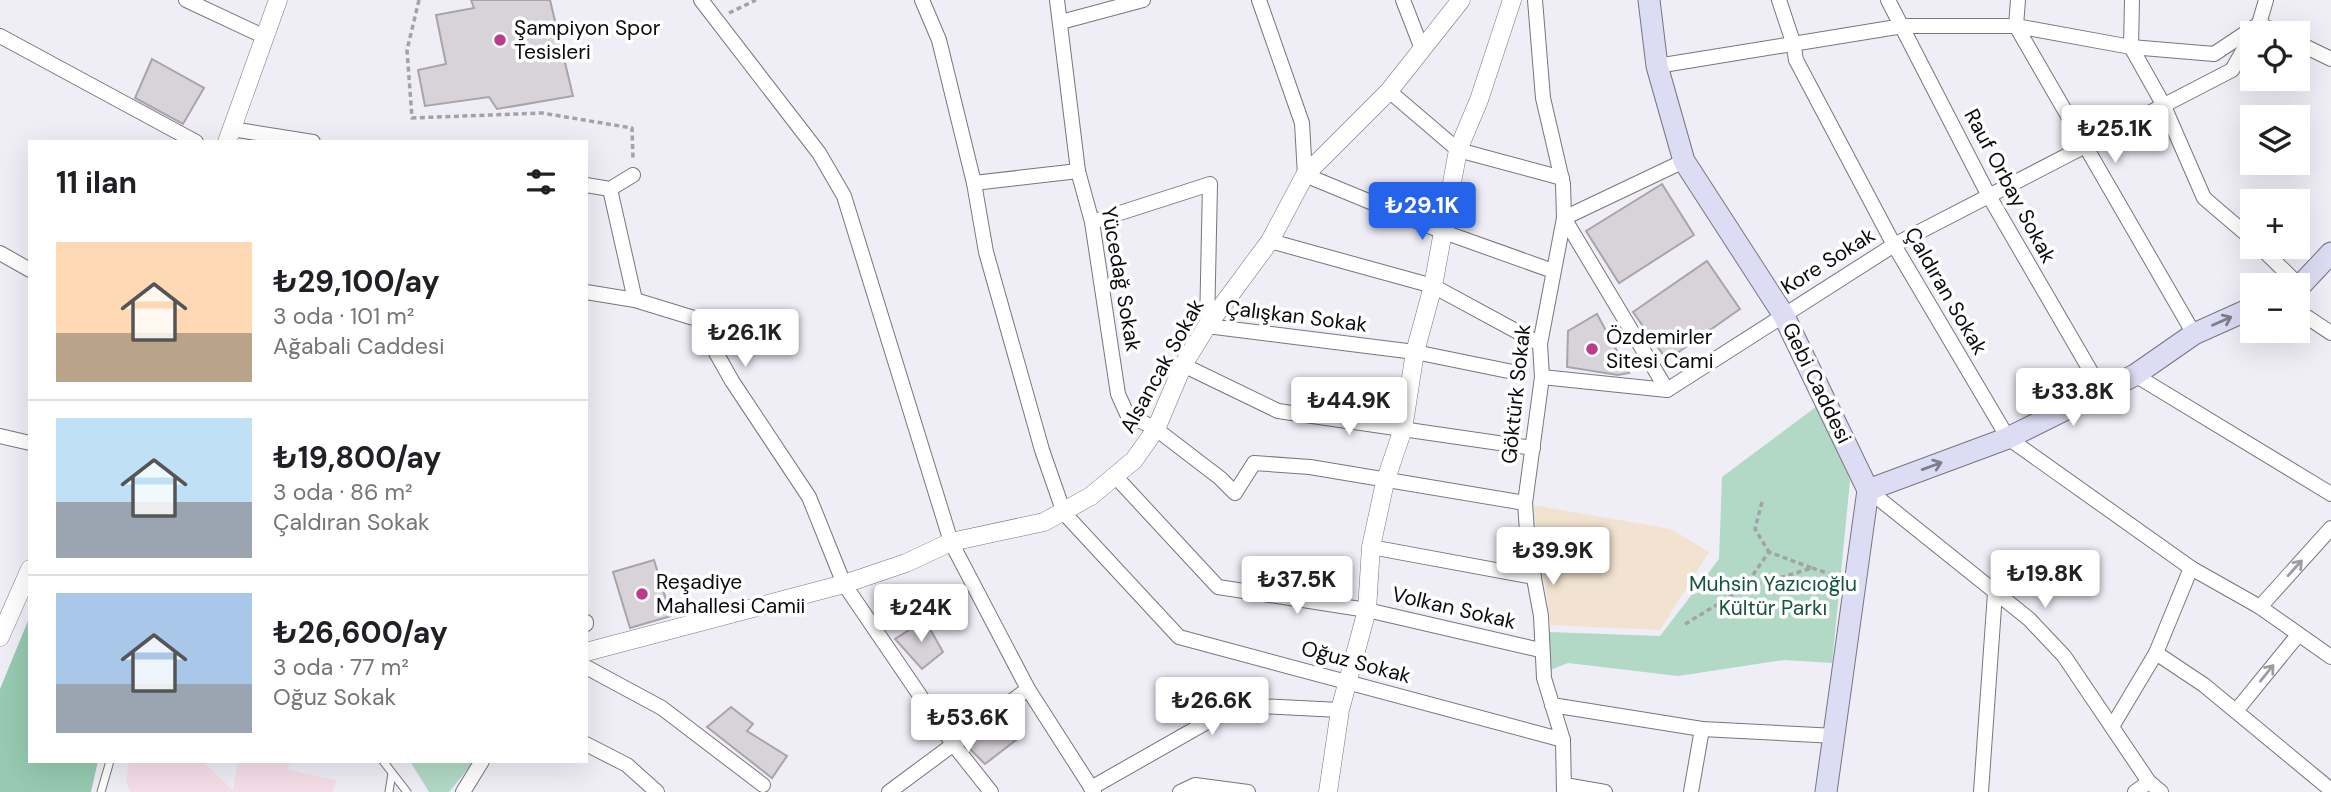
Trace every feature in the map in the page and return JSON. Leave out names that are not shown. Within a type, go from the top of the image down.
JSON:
[{"type":"main road","name":"Gebi Caddesi","points":[[1649,0],[1657,66],[1684,161],[1783,314],[1868,490]]},
{"type":"main road","points":[[2310,278],[2331,253]]},
{"type":"main road","points":[[1826,792],[1836,736],[1868,490],[2008,438],[2101,389],[2135,375],[2194,334],[2240,313]]},
{"type":"street","points":[[186,0],[263,36]]},
{"type":"street","points":[[278,0],[230,135],[289,140]]},
{"type":"street","points":[[701,0],[819,153],[844,196],[951,542],[1028,689],[1093,790],[1237,705],[1340,710]]},
{"type":"street","points":[[922,0],[939,40],[974,183],[986,253],[1042,450],[1064,513]]},
{"type":"street","name":"Yücedağ Sokak","points":[[1057,0],[1078,171],[1092,222],[1118,394],[1127,414],[1156,429],[1220,478],[1235,493],[1254,463],[1310,467],[1385,482],[1525,503]]},
{"type":"street","points":[[1061,22],[1143,0]]},
{"type":"street","points":[[1259,0],[1302,123],[1305,175],[1441,231],[1553,271]]},
{"type":"street","points":[[1403,0],[1422,49]]},
{"type":"street","name":"Alsancak Sokak","points":[[588,651],[845,584],[906,563],[951,542],[1044,522],[1091,496],[1134,460],[1156,429],[1184,365],[1207,326],[1270,241],[1305,175],[1389,91],[1461,0]]},
{"type":"street","points":[[1328,792],[1340,710],[1367,610],[1371,547],[1385,482],[1403,429],[1415,352],[1433,286],[1458,150],[1479,100],[1511,0]]},
{"type":"street","name":"Göktürk Sokak","points":[[1535,0],[1543,98],[1562,178],[1564,218],[1540,344],[1542,377],[1525,503],[1541,616],[1540,650],[1544,678],[1563,740],[1564,789]]},
{"type":"street","name":"Çaldıran Sokak","points":[[1779,0],[1796,60],[1894,245],[2008,438],[2191,568],[2260,607],[2331,657]]},
{"type":"street","name":"Rauf Orbay Sokak","points":[[1888,0],[1989,196],[2101,389]]},
{"type":"street","points":[[2018,0],[2016,26],[2194,334]]},
{"type":"street","points":[[2132,0],[2131,47],[2163,104],[2204,198],[2240,229]]},
{"type":"street","name":"Kore Sokak","points":[[2259,21],[2266,0]]},
{"type":"street","points":[[1657,66],[1903,26],[2016,26],[2131,47],[2214,54],[2240,39]]},
{"type":"street","points":[[0,36],[192,140]]},
{"type":"street","points":[[2310,49],[2331,59]]},
{"type":"street","name":"Kore Sokak","points":[[1783,314],[1894,245],[2232,70],[2240,56]]},
{"type":"street","points":[[1389,91],[1458,150],[1562,178]]},
{"type":"street","points":[[1667,390],[1564,218],[1684,161]]},
{"type":"street","points":[[974,183],[1078,171]]},
{"type":"street","points":[[588,185],[610,189],[633,175]]},
{"type":"street","name":"Çalışkan Sokak","points":[[1092,222],[1210,184],[1207,326],[1415,352],[1518,373]]},
{"type":"street","points":[[610,189],[635,300]]},
{"type":"street","points":[[1270,241],[1433,286],[1540,344]]},
{"type":"street","points":[[0,253],[28,269]]},
{"type":"street","points":[[2271,259],[2283,273]]},
{"type":"street","points":[[588,292],[635,300],[697,319],[732,381],[809,497],[845,584],[953,744],[991,792]]},
{"type":"street","points":[[1542,377],[1667,390],[1783,314]]},
{"type":"street","points":[[2310,319],[2331,333]]},
{"type":"street","points":[[1184,365],[1278,411],[1533,447]]},
{"type":"street","points":[[2135,375],[2331,494]]},
{"type":"street","points":[[0,436],[28,443]]},
{"type":"street","name":"Volkan Sokak","points":[[1115,475],[1218,587],[1367,610],[1540,650]]},
{"type":"street","points":[[1868,490],[2029,619],[2064,656],[2149,782],[2161,792]]},
{"type":"street","name":"Oğuz Sokak","points":[[1064,513],[1179,637],[1563,740]]},
{"type":"street","points":[[2260,607],[2331,528]]},
{"type":"street","points":[[1371,547],[1534,577]]},
{"type":"street","points":[[2113,725],[2156,653],[2191,568]]},
{"type":"street","points":[[0,636],[28,573]]},
{"type":"street","points":[[1980,792],[1995,593]]},
{"type":"street","points":[[2236,711],[2298,635]]},
{"type":"street","points":[[2156,653],[2204,685],[2331,790]]},
{"type":"street","points":[[588,668],[662,708],[763,785]]},
{"type":"street","points":[[889,792],[1028,689]]},
{"type":"street","points":[[1552,705],[1702,729],[1836,736]]},
{"type":"street","points":[[1690,792],[1702,729]]},
{"type":"street","points":[[588,745],[627,765],[657,792]]},
{"type":"street","points":[[463,792],[481,763]]},
{"type":"street","points":[[2135,792],[2149,782]]},
{"type":"street","points":[[1180,792],[1195,785],[1248,792]]},
{"type":"street","points":[[1564,789],[1605,792]]},
{"type":"lane","points":[[101,792],[109,763]]},
{"type":"lane","points":[[384,763],[407,792]]},
{"type":"lane","points":[[389,792],[392,773]]},
{"type":"path","points":[[419,0],[407,50],[412,118],[542,113],[632,128],[633,175]]},
{"type":"path","points":[[716,19],[755,0]]},
{"type":"path","points":[[1762,502],[1755,528],[1769,552],[1856,582]]},
{"type":"path","points":[[1743,589],[1769,552]]},
{"type":"path","points":[[1685,624],[1743,589],[1812,568]]},
{"type":"shaded area","points":[[1533,505],[1671,529],[1709,552],[1660,630],[1551,625]]},
{"type":"shaded area","points":[[129,763],[204,763],[233,790],[238,763],[290,763],[288,770],[336,780],[333,792],[131,792],[126,783]]},
{"type":"green space","name":"Muhsin Yazıcıoğlu Kültür Parkı","points":[[1817,406],[1839,444],[1850,481],[1832,663],[1784,660],[1678,676],[1568,663],[1550,670],[1549,632],[1660,636],[1719,559],[1722,477]]},
{"type":"green space","points":[[28,621],[28,763],[98,763],[91,792],[0,792],[0,689]]},
{"type":"green space","points":[[411,763],[472,763],[449,792],[429,792]]},
{"type":"building","name":"Şampiyon Spor Tesisleri","points":[[471,0],[550,0],[573,96],[497,109],[489,97],[425,106],[418,70],[446,64],[436,15],[474,8]]},
{"type":"building","points":[[152,59],[204,88],[183,124],[135,98]]},
{"type":"building","points":[[1662,184],[1694,235],[1619,283],[1586,231]]},
{"type":"building","points":[[1707,261],[1740,309],[1667,360],[1633,312]]},
{"type":"building","name":"Özdemirler Sitesi Cami","points":[[1597,314],[1629,373],[1618,375],[1567,367],[1568,331]]},
{"type":"building","name":"Reşadiye Mahallesi Camii","points":[[654,560],[671,616],[630,628],[613,572]]},
{"type":"building","points":[[925,620],[943,652],[922,669],[895,639]]},
{"type":"building","points":[[731,707],[753,724],[747,731],[787,756],[772,778],[707,727]]},
{"type":"building","points":[[1003,720],[1016,740],[985,764],[967,746]]},
{"type":"place","name":"Şampiyon Spor Tesisleri","points":[[500,40]]},
{"type":"place","name":"Özdemirler Sitesi Cami","points":[[1592,349]]},
{"type":"place","name":"Reşadiye Mahallesi Camii","points":[[642,594]]}]
